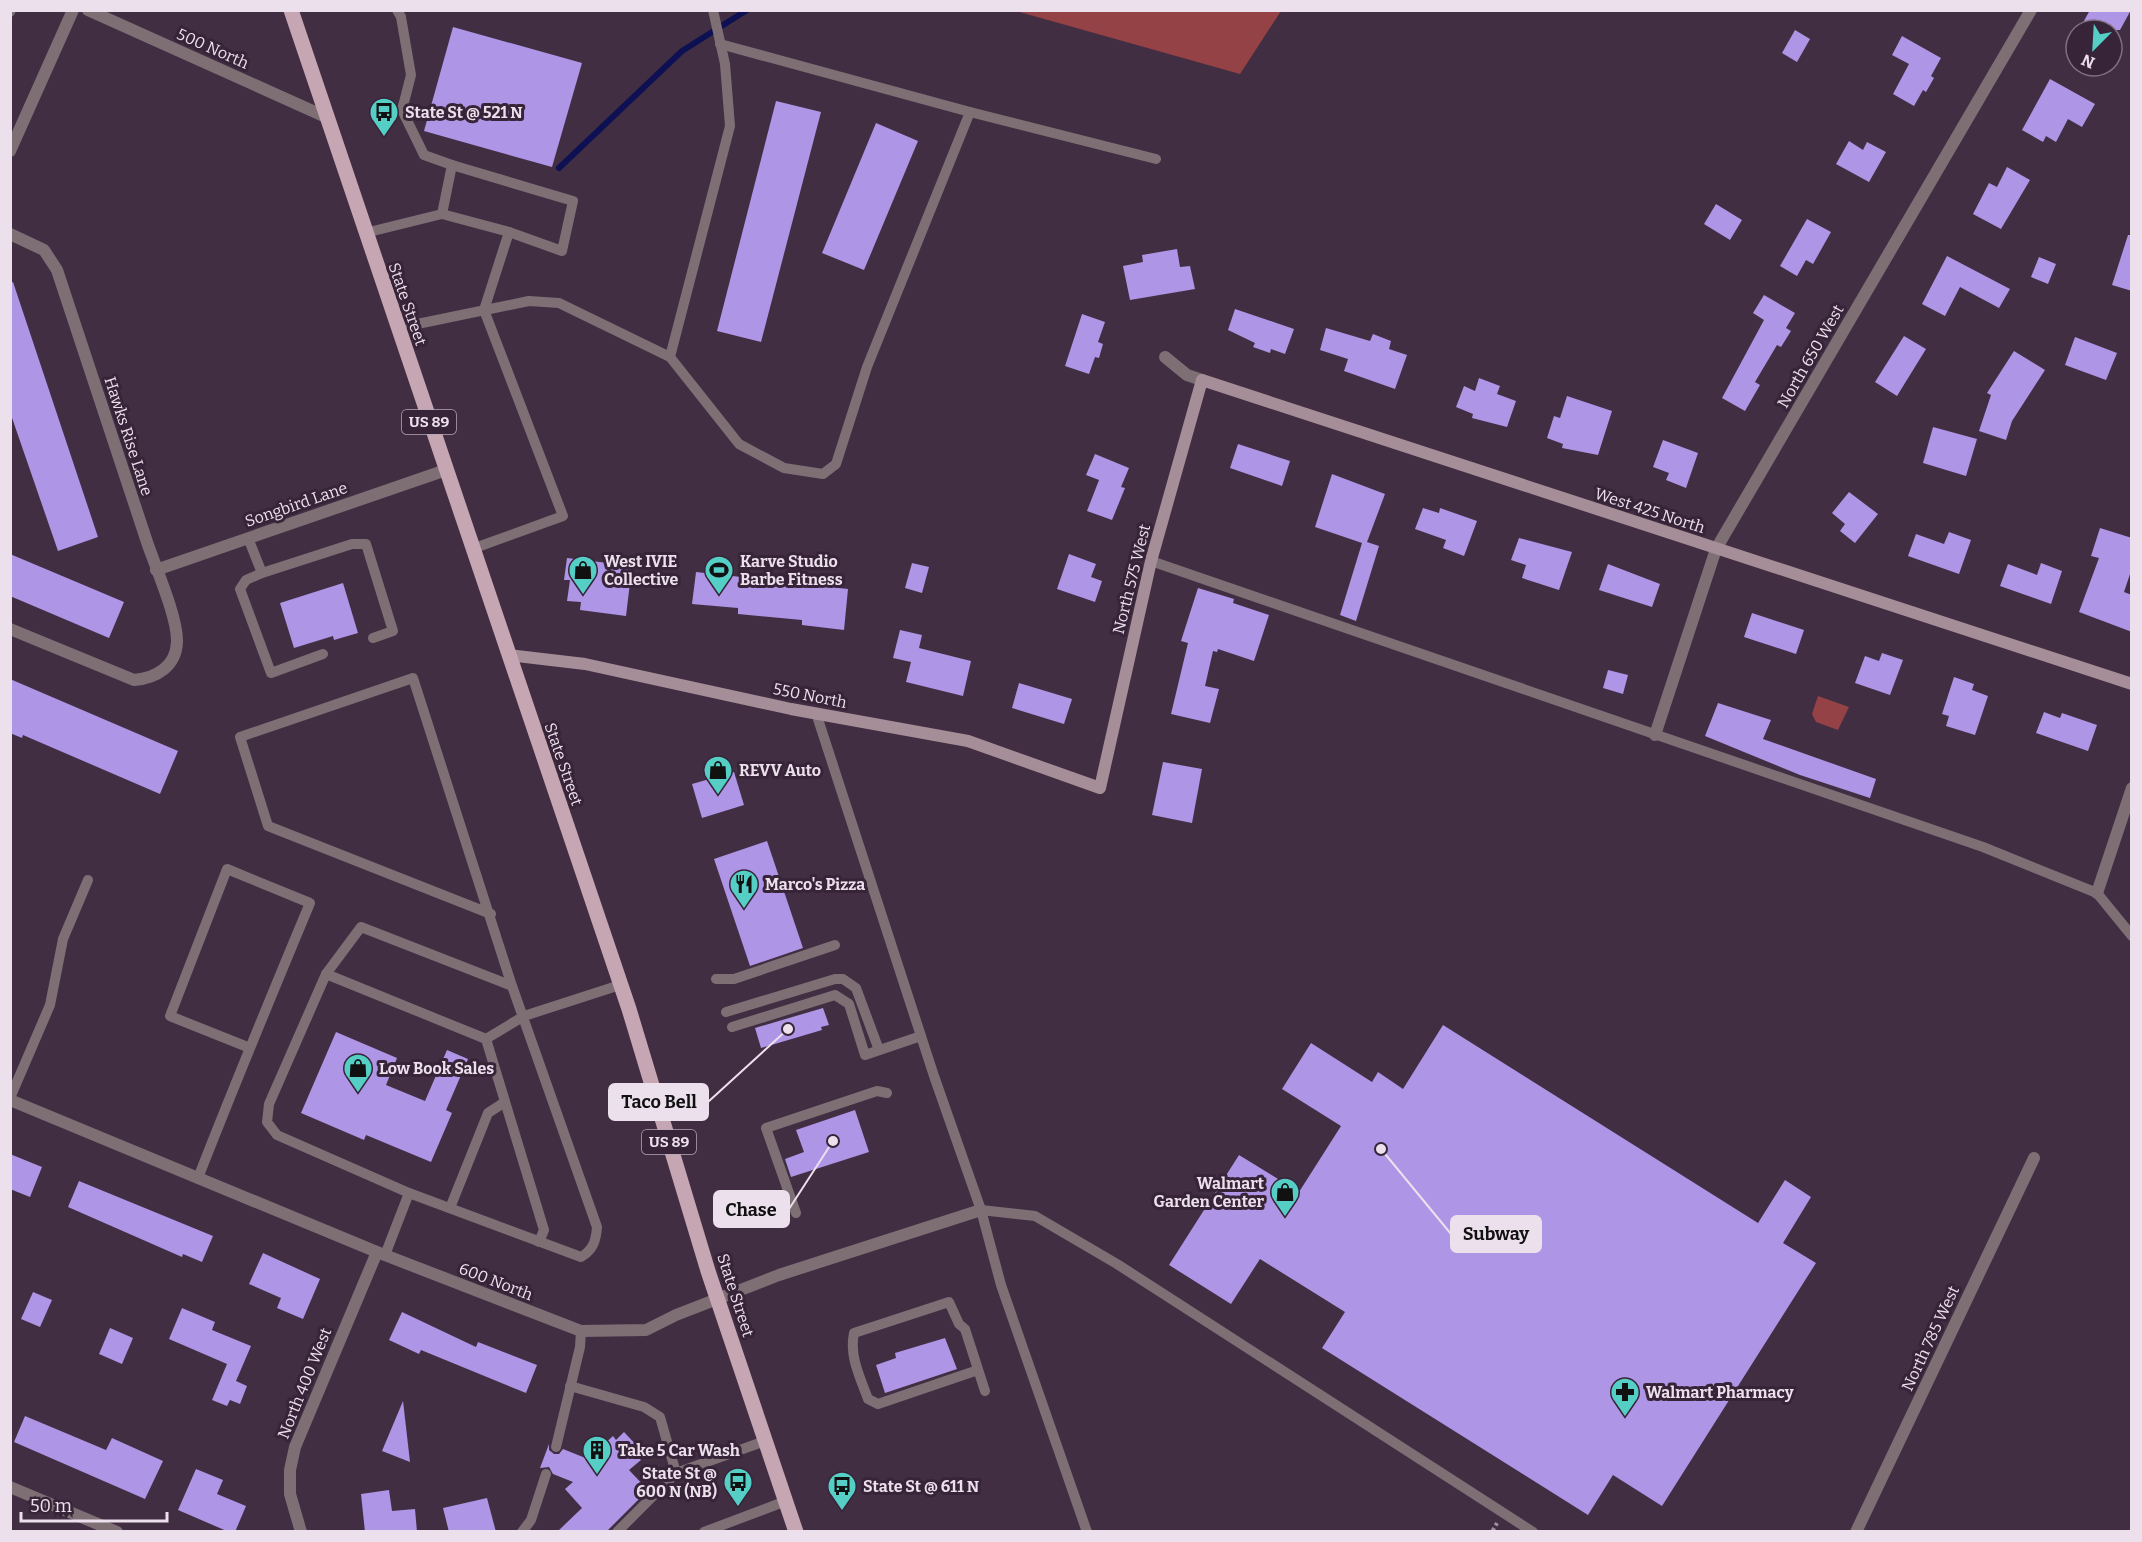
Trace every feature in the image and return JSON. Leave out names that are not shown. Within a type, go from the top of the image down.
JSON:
[{"type":"main road","name":"State Street","points":[[291,10],[620,986],[718,1298],[796,1532]]},
{"type":"street","points":[[10,152],[73,10]]},
{"type":"street","name":"500 North","points":[[88,10],[326,117]]},
{"type":"street","name":"North 650 West","points":[[1656,735],[1716,549],[2031,10]]},
{"type":"street","name":"Hawks Rise Lane","points":[[10,234],[44,250],[54,263],[156,570],[177,641],[174,657],[165,670],[144,679],[126,678],[10,628]]},
{"type":"street","name":"West 425 North","points":[[1165,357],[1187,375],[2132,684]]},
{"type":"street","name":"North 575 West","points":[[1100,788],[1151,561],[1202,380]]},
{"type":"street","name":"Songbird Lane","points":[[156,570],[446,470]]},
{"type":"street","name":"550 North","points":[[508,655],[585,664],[816,713],[968,741],[1100,788]]},
{"type":"street","points":[[2097,893],[2132,788]]},
{"type":"street","name":"600 North","points":[[10,1099],[381,1254],[581,1331],[646,1330],[718,1298],[779,1275],[981,1210]]},
{"type":"street","name":"North 785 West","points":[[1856,1532],[2034,1158]]},
{"type":"street","name":"North 400 West","points":[[300,1532],[290,1494],[290,1470],[295,1447],[381,1254]]},
{"type":"street","points":[[10,1487],[117,1532]]},
{"type":"lane","points":[[365,233],[442,214],[509,232],[562,251],[573,201],[424,155],[402,110],[411,75],[401,17],[397,10]]},
{"type":"lane","points":[[670,357],[730,126],[725,64],[713,10]]},
{"type":"lane","points":[[720,44],[970,112],[1156,159]]},
{"type":"lane","points":[[398,328],[529,301],[559,303],[670,357],[739,444],[784,468],[824,474],[836,464],[867,367],[970,112]]},
{"type":"lane","points":[[442,214],[452,165]]},
{"type":"lane","points":[[472,549],[563,516],[484,310],[509,232]]},
{"type":"lane","points":[[248,538],[262,573]]},
{"type":"lane","points":[[323,654],[271,674],[240,589],[246,580],[352,544],[366,544],[393,631],[373,638]]},
{"type":"lane","points":[[1151,561],[1983,847],[2097,893],[2132,936]]},
{"type":"lane","points":[[491,914],[268,826],[240,737],[413,678],[491,914],[512,986],[597,1227],[596,1240],[589,1252],[581,1257],[409,1193],[277,1135],[267,1122],[269,1104],[326,974],[361,927],[512,986]]},
{"type":"lane","points":[[816,713],[921,1036],[981,1210],[1001,1286],[1087,1532]]},
{"type":"lane","points":[[198,1178],[310,903],[227,868],[170,1016],[250,1048]]},
{"type":"lane","points":[[10,1099],[50,1005],[63,939],[88,880]]},
{"type":"lane","points":[[716,980],[734,979],[835,945]]},
{"type":"lane","points":[[326,974],[486,1039]]},
{"type":"lane","points":[[726,1012],[835,979],[843,979],[856,988],[879,1050]]},
{"type":"lane","points":[[486,1039],[524,1016],[620,986]]},
{"type":"lane","points":[[732,1027],[835,995],[840,996],[849,1004],[865,1054],[921,1036]]},
{"type":"lane","points":[[486,1039],[544,1230],[539,1242]]},
{"type":"lane","points":[[796,1213],[766,1128],[877,1091],[887,1093]]},
{"type":"lane","points":[[450,1208],[488,1113],[505,1102]]},
{"type":"lane","points":[[381,1254],[409,1193]]},
{"type":"lane","points":[[981,1210],[1035,1216],[1107,1258],[1533,1532]]},
{"type":"lane","points":[[978,1370],[878,1404],[868,1399],[853,1358],[851,1345],[854,1332],[949,1302],[959,1324],[965,1329],[985,1391]]},
{"type":"lane","points":[[556,1448],[580,1347],[581,1331]]},
{"type":"lane","points":[[570,1386],[644,1407],[660,1417],[676,1473]]},
{"type":"lane","points":[[617,1532],[676,1473],[765,1441]]},
{"type":"lane","points":[[522,1532],[531,1520],[546,1474]]},
{"type":"lane","points":[[704,1532],[786,1500]]},
{"type":"shaded area","points":[[1281,10],[1240,74],[1016,11]]},
{"type":"shaded area","points":[[1818,696],[1849,707],[1838,730],[1816,722],[1812,714]]},
{"type":"building","points":[[2090,10],[2131,10],[2124,23],[2124,18],[2086,18]]},
{"type":"building","points":[[453,27],[582,63],[552,167],[424,131]]},
{"type":"building","points":[[1795,30],[1810,39],[1797,62],[1782,53]]},
{"type":"building","points":[[1902,36],[1941,58],[1931,76],[1934,78],[1926,92],[1923,90],[1914,106],[1893,94],[1909,64],[1892,55]]},
{"type":"building","points":[[2050,79],[2095,104],[2082,127],[2068,119],[2056,142],[2046,136],[2043,142],[2022,130]]},
{"type":"building","points":[[776,101],[821,112],[761,342],[717,331]]},
{"type":"building","points":[[876,123],[918,141],[864,270],[822,253]]},
{"type":"building","points":[[1849,141],[1863,150],[1867,142],[1886,152],[1869,182],[1836,164]]},
{"type":"building","points":[[2007,167],[2030,180],[2001,229],[1973,214],[1989,183],[1997,187]]},
{"type":"building","points":[[1716,204],[1742,220],[1730,240],[1704,224]]},
{"type":"building","points":[[1807,219],[1831,232],[1813,264],[1806,260],[1797,276],[1780,266]]},
{"type":"building","points":[[2128,235],[2132,235],[2132,291],[2112,285]]},
{"type":"building","points":[[1177,249],[1180,267],[1190,266],[1195,289],[1130,300],[1123,266],[1143,262],[1142,255]]},
{"type":"building","points":[[1947,256],[2010,289],[1999,308],[1960,287],[1945,316],[1922,304]]},
{"type":"building","points":[[2039,257],[2056,264],[2048,284],[2031,277]]},
{"type":"building","points":[[13,282],[98,537],[58,551],[10,412],[10,283]]},
{"type":"building","points":[[1764,295],[1795,313],[1786,328],[1791,331],[1781,347],[1777,345],[1755,382],[1760,385],[1745,411],[1722,398],[1764,320],[1753,313]]},
{"type":"building","points":[[1235,309],[1294,329],[1285,354],[1271,349],[1270,353],[1253,347],[1255,343],[1228,330]]},
{"type":"building","points":[[1082,314],[1105,322],[1098,342],[1103,344],[1099,358],[1095,357],[1089,374],[1065,366]]},
{"type":"building","points":[[1326,328],[1370,341],[1373,334],[1391,341],[1389,349],[1407,355],[1395,389],[1344,371],[1348,359],[1320,350]]},
{"type":"building","points":[[1904,336],[1926,349],[1897,396],[1875,382]]},
{"type":"building","points":[[2075,337],[2117,353],[2106,380],[2065,365]]},
{"type":"building","points":[[2014,351],[2045,370],[2012,421],[2006,440],[1979,431],[1991,395],[1987,393]]},
{"type":"building","points":[[1479,378],[1500,386],[1497,394],[1516,401],[1507,427],[1472,418],[1473,414],[1456,407],[1464,386],[1475,391]]},
{"type":"building","points":[[1567,396],[1612,411],[1598,455],[1562,448],[1563,444],[1547,438],[1554,416],[1560,418]]},
{"type":"building","points":[[1933,427],[1977,439],[1966,476],[1923,463]]},
{"type":"building","points":[[1663,440],[1698,453],[1686,488],[1666,480],[1669,473],[1653,467]]},
{"type":"building","points":[[1238,444],[1290,461],[1282,486],[1230,468]]},
{"type":"building","points":[[1095,454],[1129,468],[1121,487],[1125,488],[1112,520],[1087,511],[1099,480],[1086,475]]},
{"type":"building","points":[[1332,474],[1385,494],[1367,542],[1379,546],[1356,621],[1340,615],[1362,543],[1315,527]]},
{"type":"building","points":[[1849,492],[1878,514],[1855,543],[1840,531],[1845,524],[1832,513]]},
{"type":"building","points":[[1423,508],[1439,513],[1440,508],[1477,521],[1464,556],[1443,548],[1446,540],[1415,529]]},
{"type":"building","points":[[2100,528],[2132,538],[2132,568],[2124,592],[2132,595],[2132,632],[2079,612],[2099,558],[2091,556]]},
{"type":"building","points":[[1949,532],[1971,540],[1959,574],[1908,556],[1916,534],[1944,544]]},
{"type":"building","points":[[1519,538],[1572,552],[1559,590],[1522,578],[1526,565],[1511,560]]},
{"type":"building","points":[[10,554],[124,602],[109,638],[10,596]]},
{"type":"building","points":[[1069,554],[1096,564],[1091,577],[1102,581],[1095,602],[1057,589]]},
{"type":"building","points":[[567,558],[632,566],[626,616],[580,610],[581,602],[567,601],[570,580],[564,580]]},
{"type":"building","points":[[912,563],[929,567],[922,593],[905,588]]},
{"type":"building","points":[[2041,563],[2062,571],[2051,604],[2000,586],[2008,564],[2037,575]]},
{"type":"building","points":[[1608,564],[1660,584],[1652,607],[1599,590]]},
{"type":"building","points":[[696,572],[848,589],[844,630],[802,625],[802,620],[738,614],[738,608],[692,604]]},
{"type":"building","points":[[343,583],[358,633],[334,640],[333,636],[294,648],[280,603]]},
{"type":"building","points":[[1198,588],[1234,599],[1233,603],[1269,615],[1254,661],[1218,649],[1217,652],[1213,651],[1205,686],[1219,689],[1210,723],[1171,714],[1188,643],[1181,641]]},
{"type":"building","points":[[1752,613],[1804,630],[1796,654],[1744,637]]},
{"type":"building","points":[[900,630],[922,635],[919,648],[971,661],[963,696],[906,682],[911,662],[893,658]]},
{"type":"building","points":[[1882,653],[1903,660],[1890,695],[1855,683],[1865,656],[1879,661]]},
{"type":"building","points":[[1608,670],[1628,675],[1623,694],[1603,688]]},
{"type":"building","points":[[1954,677],[1974,684],[1972,690],[1988,696],[1975,735],[1946,726],[1949,716],[1942,714]]},
{"type":"building","points":[[10,679],[178,751],[160,794],[23,735],[22,738],[10,733]]},
{"type":"building","points":[[1019,683],[1072,699],[1064,724],[1012,708]]},
{"type":"building","points":[[1718,703],[1771,720],[1763,739],[1876,779],[1870,798],[1800,775],[1705,736]]},
{"type":"building","points":[[2044,712],[2060,718],[2062,713],[2097,725],[2088,751],[2036,733]]},
{"type":"building","points":[[1163,762],[1202,769],[1192,823],[1152,815]]},
{"type":"building","name":"REVV Auto","points":[[734,772],[744,805],[702,818],[692,784]]},
{"type":"building","points":[[767,841],[803,948],[750,966],[714,859]]},
{"type":"building","points":[[823,1008],[829,1025],[821,1027],[822,1030],[761,1048],[755,1028]]},
{"type":"building","points":[[1443,1025],[1758,1223],[1785,1180],[1811,1197],[1783,1243],[1816,1263],[1662,1506],[1613,1475],[1588,1515],[1322,1348],[1345,1312],[1260,1259],[1231,1304],[1169,1265],[1239,1155],[1299,1192],[1341,1126],[1282,1089],[1311,1043],[1372,1082],[1378,1072],[1403,1089]]},
{"type":"building","name":"Low Book Sales","points":[[336,1032],[397,1058],[386,1085],[425,1101],[447,1050],[468,1059],[446,1110],[452,1113],[431,1162],[366,1135],[364,1140],[301,1113]]},
{"type":"building","points":[[855,1110],[869,1152],[791,1177],[785,1159],[804,1152],[796,1130]]},
{"type":"building","points":[[10,1154],[42,1167],[30,1197],[10,1189]]},
{"type":"building","points":[[79,1181],[213,1236],[202,1262],[183,1254],[182,1257],[68,1207]]},
{"type":"building","points":[[263,1253],[320,1279],[303,1319],[277,1308],[281,1298],[249,1284]]},
{"type":"building","points":[[33,1292],[52,1300],[40,1327],[21,1319]]},
{"type":"building","points":[[182,1308],[215,1322],[212,1330],[251,1346],[236,1381],[247,1386],[240,1404],[230,1400],[227,1406],[212,1400],[227,1364],[169,1339]]},
{"type":"building","points":[[402,1312],[476,1347],[478,1342],[537,1365],[526,1393],[421,1350],[419,1354],[389,1340]]},
{"type":"building","points":[[110,1328],[133,1338],[122,1364],[99,1354]]},
{"type":"building","points":[[945,1338],[957,1369],[885,1393],[876,1365],[896,1358],[895,1353]]},
{"type":"building","points":[[403,1401],[410,1462],[382,1451]]},
{"type":"building","points":[[25,1416],[106,1450],[112,1438],[163,1461],[145,1499],[14,1442]]},
{"type":"building","name":"Take 5 Car Wash","points":[[624,1432],[640,1449],[635,1454],[641,1460],[629,1470],[648,1490],[606,1532],[557,1532],[582,1508],[565,1489],[573,1482],[553,1474],[549,1467],[540,1468],[549,1444],[549,1450],[554,1454],[559,1454],[563,1449],[588,1459],[613,1436],[616,1440]]},
{"type":"building","points":[[196,1469],[223,1480],[217,1494],[246,1506],[235,1532],[229,1532],[178,1510]]},
{"type":"building","points":[[389,1490],[392,1511],[415,1509],[417,1532],[365,1532],[361,1494]]},
{"type":"building","points":[[487,1498],[496,1532],[449,1532],[443,1508]]},
{"type":"waterway","points":[[559,168],[682,51],[747,10]]},
{"type":"place","name":"State St @ 521 N","points":[[384,138]]},
{"type":"place","name":"West IVIE Collective","points":[[583,596]]},
{"type":"place","name":"Karve Studio Barbe Fitness","points":[[719,596]]},
{"type":"place","name":"REVV Auto","points":[[718,796]]},
{"type":"place","name":"Marco's Pizza","points":[[744,910]]},
{"type":"place","name":"Taco Bell","points":[[788,1029]]},
{"type":"place","name":"Low Book Sales","points":[[358,1094]]},
{"type":"place","name":"Chase","points":[[833,1141]]},
{"type":"place","name":"Subway","points":[[1381,1149]]},
{"type":"place","name":"Walmart Garden Center","points":[[1285,1218]]},
{"type":"place","name":"Walmart Pharmacy","points":[[1625,1418]]},
{"type":"place","name":"Take 5 Car Wash","points":[[597,1476]]},
{"type":"place","name":"State St @ 600 N (NB)","points":[[738,1508]]},
{"type":"place","name":"State St @ 611 N","points":[[842,1512]]}]
